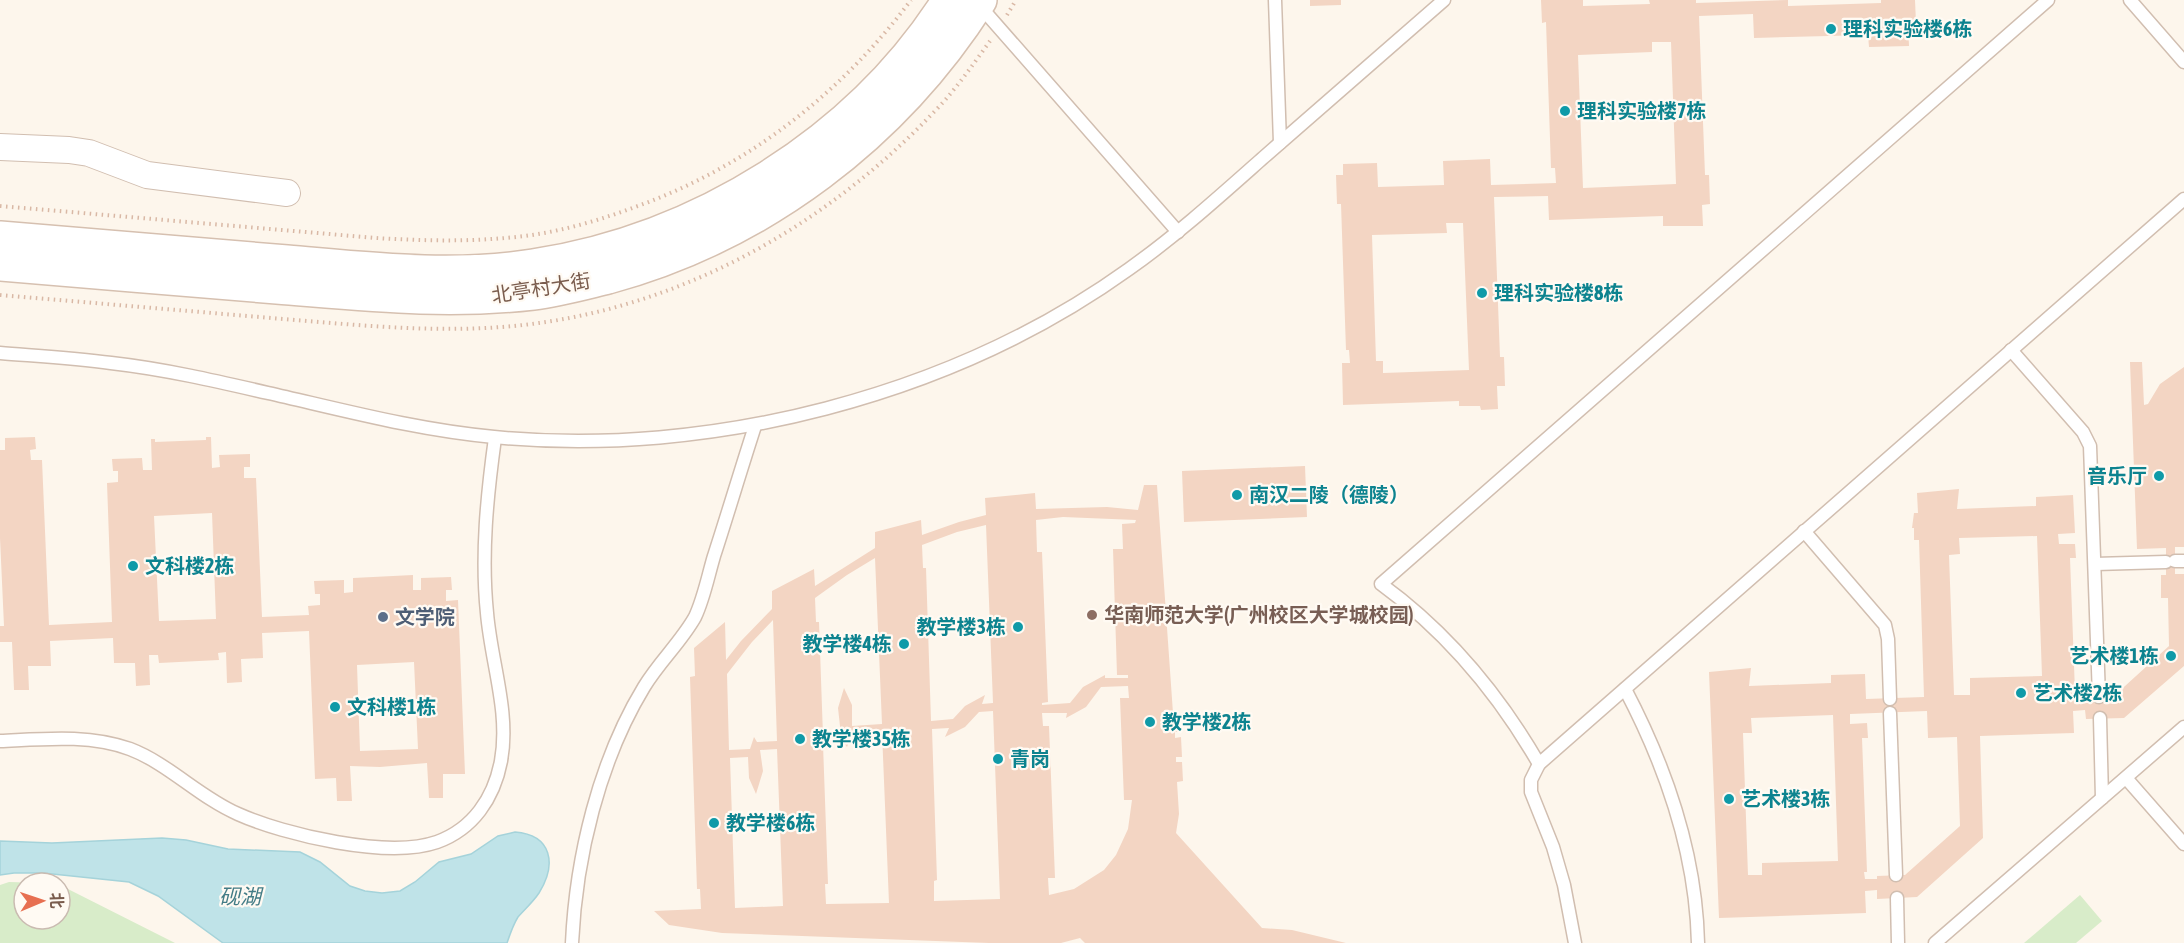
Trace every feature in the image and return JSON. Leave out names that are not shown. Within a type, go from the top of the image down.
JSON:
[{"type":"main road","name":"北亭村大街","points":[[0,237],[436,273],[532,267],[587,255],[636,241],[689,220],[751,188],[793,161],[841,123],[892,73],[979,5]]},
{"type":"main road","name":"北亭村大街","points":[[0,264],[436,299],[535,293],[603,278],[645,266],[718,236],[764,211],[829,167],[911,91],[979,5]]},
{"type":"street","points":[[0,147],[89,153],[147,175],[287,193]]},
{"type":"lane","points":[[1275,0],[1280,143]]},
{"type":"lane","points":[[0,353],[113,363],[267,392],[398,424],[495,438],[560,441],[631,440],[755,426],[888,391],[953,365],[1043,322],[1125,272],[1178,232],[1444,0]]},
{"type":"lane","points":[[1539,764],[1508,714],[1475,670],[1446,638],[1381,584],[2048,0]]},
{"type":"lane","points":[[2130,0],[2184,62]]},
{"type":"lane","points":[[979,5],[1178,232]]},
{"type":"lane","points":[[1575,943],[1564,885],[1553,847],[1531,792],[1531,780],[1539,764],[2184,199]]},
{"type":"lane","points":[[2011,350],[2089,441],[2099,697]]},
{"type":"lane","points":[[572,943],[582,863],[608,761],[645,686],[696,613],[755,426]]},
{"type":"lane","points":[[0,741],[63,739],[110,743],[146,757],[194,789],[238,814],[275,827],[336,843],[364,846],[417,846],[434,843],[462,829],[473,820],[486,801],[496,780],[504,747],[502,713],[486,611],[485,525],[495,438]]},
{"type":"lane","points":[[1804,531],[1885,625],[1888,639],[1890,699]]},
{"type":"lane","points":[[2095,564],[2175,561]]},
{"type":"lane","points":[[1625,689],[1650,741],[1675,808],[1689,865],[1698,943]]},
{"type":"lane","points":[[1890,713],[1896,875]]},
{"type":"lane","points":[[2100,718],[2102,798]]},
{"type":"lane","points":[[1935,943],[2184,727]]},
{"type":"lane","points":[[2126,778],[2184,844]]},
{"type":"lane","points":[[1897,898],[1898,943]]},
{"type":"path","points":[[0,206],[436,242],[519,236],[556,230],[606,218],[676,192],[756,148],[794,121],[840,81],[869,52],[911,0]]},
{"type":"path","points":[[979,5],[1016,0]]},
{"type":"green space","points":[[12,882],[12,931],[72,931],[72,891],[175,943],[0,943],[0,885]]},
{"type":"green space","points":[[2080,895],[2102,921],[2076,943],[2024,943]]},
{"type":"water","name":"砚湖","points":[[515,832],[537,839],[544,845],[549,862],[545,882],[537,896],[518,917],[507,943],[223,943],[158,896],[129,882],[72,876],[72,871],[12,871],[12,873],[0,875],[0,841],[52,843],[162,838],[186,840],[228,849],[300,852],[320,862],[350,886],[382,893],[400,891],[439,862],[471,854],[498,836]]},
{"type":"building","points":[[1310,0],[1341,0],[1341,5],[1310,6]]},
{"type":"building","points":[[1541,0],[1583,0],[1583,6],[1650,4],[1649,0],[1696,0],[1696,3],[1788,0],[1788,6],[1915,0],[1916,23],[1908,23],[1909,46],[1869,47],[1868,35],[1754,38],[1753,14],[1699,16],[1705,175],[1709,175],[1710,204],[1702,205],[1703,226],[1663,226],[1663,216],[1549,220],[1548,196],[1494,197],[1500,357],[1504,357],[1505,386],[1497,386],[1498,409],[1481,410],[1480,406],[1459,406],[1459,401],[1343,405],[1342,363],[1350,363],[1349,350],[1346,350],[1341,204],[1337,204],[1336,175],[1343,175],[1343,164],[1377,163],[1378,187],[1444,185],[1443,161],[1490,159],[1491,185],[1556,183],[1555,168],[1551,168],[1546,22],[1542,23]],"holes":[[[1652,42],[1671,42],[1676,184],[1583,188],[1578,55],[1652,52]],[[1446,223],[1463,223],[1469,370],[1383,373],[1383,361],[1376,361],[1372,235],[1447,233]]]},
{"type":"building","points":[[2130,362],[2142,362],[2144,405],[2148,404],[2160,384],[2184,367],[2184,547],[2175,547],[2175,574],[2184,574],[2184,666],[2124,718],[2086,719],[2085,710],[2073,711],[2074,733],[1980,736],[1983,838],[1917,897],[1877,899],[1877,890],[1865,891],[1866,913],[1719,918],[1709,672],[1751,668],[1749,686],[1831,683],[1831,675],[1865,674],[1866,699],[1924,697],[1919,540],[1914,540],[1914,528],[1912,528],[1914,513],[1918,513],[1917,493],[1959,489],[1957,509],[2036,506],[2036,497],[2073,495],[2075,533],[2058,534],[2059,544],[2075,544],[2076,558],[2070,558],[2075,692],[2072,692],[2072,700],[2114,696],[2169,646],[2168,598],[2161,598],[2161,575],[2166,575],[2166,548],[2137,549]],"holes":[[[2037,536],[2042,676],[1970,678],[1970,695],[1954,695],[1949,555],[1960,554],[1959,538]],[[1927,711],[1928,738],[1957,737],[1960,826],[1905,875],[1865,879],[1864,872],[1867,872],[1862,738],[1868,738],[1867,723],[1850,724],[1850,714]],[[1833,715],[1838,861],[1762,863],[1762,875],[1748,875],[1743,733],[1752,733],[1751,718]]]},
{"type":"building","points":[[35,437],[36,449],[30,450],[31,460],[42,460],[49,625],[112,622],[107,483],[118,482],[118,471],[113,471],[112,459],[142,458],[143,470],[152,470],[151,439],[155,439],[155,442],[206,440],[206,437],[211,437],[212,468],[220,467],[219,455],[250,454],[250,467],[244,467],[244,478],[256,478],[262,617],[309,615],[308,606],[320,605],[320,594],[315,594],[314,581],[344,580],[344,593],[353,592],[353,578],[413,575],[413,590],[421,590],[421,578],[451,577],[452,590],[446,590],[446,601],[458,600],[465,774],[443,774],[443,798],[429,798],[427,763],[380,767],[350,766],[352,801],[337,801],[336,778],[315,779],[309,631],[262,633],[263,658],[241,659],[242,682],[227,683],[226,652],[218,653],[219,660],[159,663],[158,655],[149,655],[150,685],[136,686],[135,663],[114,663],[113,638],[50,641],[51,666],[28,666],[29,690],[14,690],[12,642],[0,642],[0,626],[4,626],[0,538],[0,450],[5,450],[5,438]],"holes":[[[212,513],[216,619],[159,621],[154,516]],[[414,662],[418,749],[360,751],[357,665]]]},
{"type":"building","points":[[1305,466],[1307,517],[1184,522],[1182,471]]},
{"type":"building","points":[[1144,485],[1157,485],[1173,713],[1179,713],[1180,732],[1175,732],[1175,738],[1181,737],[1182,757],[1176,757],[1176,762],[1182,762],[1183,781],[1177,782],[1179,814],[1176,833],[1262,928],[1292,930],[1346,943],[1085,943],[1080,938],[1061,943],[989,943],[722,933],[669,925],[654,911],[701,909],[700,889],[697,889],[690,677],[695,676],[694,648],[725,622],[726,660],[772,609],[772,591],[814,569],[815,586],[875,548],[875,532],[921,520],[922,535],[986,515],[985,498],[1035,493],[1036,509],[1107,507],[1138,510]],"holes":[[[1063,517],[1136,520],[1135,523],[1122,524],[1123,549],[1113,549],[1117,675],[1128,675],[1128,678],[1105,678],[1105,675],[1083,687],[1070,703],[1042,705],[1048,702],[1042,552],[1037,552],[1036,520]],[[986,525],[993,703],[982,704],[985,695],[965,706],[953,719],[931,721],[926,568],[923,568],[922,545],[957,532]],[[875,558],[882,724],[852,726],[852,705],[844,688],[838,708],[841,735],[823,736],[819,622],[816,622],[815,598]],[[773,620],[777,741],[757,742],[754,737],[750,749],[729,750],[727,674]],[[1128,686],[1129,698],[1120,698],[1124,800],[1132,800],[1128,829],[1116,855],[1104,870],[1074,889],[1049,895],[1048,878],[1055,878],[1049,726],[1043,726],[1042,713],[1067,713],[1066,718],[1086,707],[1101,687]],[[993,711],[1000,899],[934,901],[934,881],[937,880],[932,729],[949,728],[945,737],[965,727],[979,712]],[[882,732],[889,903],[826,904],[825,884],[828,884],[823,744],[844,743],[847,747],[852,734]],[[777,749],[783,906],[735,908],[730,758],[748,757],[749,778],[756,794],[763,771],[760,750]]]},
{"type":"place","name":"理科实验楼6栋","points":[[1831,29]]},
{"type":"place","name":"理科实验楼7栋","points":[[1565,111]]},
{"type":"place","name":"理科实验楼8栋","points":[[1482,293]]},
{"type":"place","name":"音乐厅","points":[[2159,476]]},
{"type":"place","name":"南汉二陵（德陵）","points":[[1237,495]]},
{"type":"place","name":"文科楼2栋","points":[[133,566]]},
{"type":"place","name":"华南师范大学(广州校区大学城校园)","points":[[1092,615]]},
{"type":"place","name":"文学院","points":[[383,617]]},
{"type":"place","name":"教学楼3栋","points":[[1018,627]]},
{"type":"place","name":"教学楼4栋","points":[[904,644]]},
{"type":"place","name":"艺术楼1栋","points":[[2171,656]]},
{"type":"place","name":"艺术楼2栋","points":[[2021,693]]},
{"type":"place","name":"文科楼1栋","points":[[335,707]]},
{"type":"place","name":"教学楼2栋","points":[[1150,722]]},
{"type":"place","name":"教学楼35栋","points":[[800,739]]},
{"type":"place","name":"青岗","points":[[998,759]]},
{"type":"place","name":"艺术楼3栋","points":[[1729,799]]},
{"type":"place","name":"教学楼6栋","points":[[714,823]]}]
